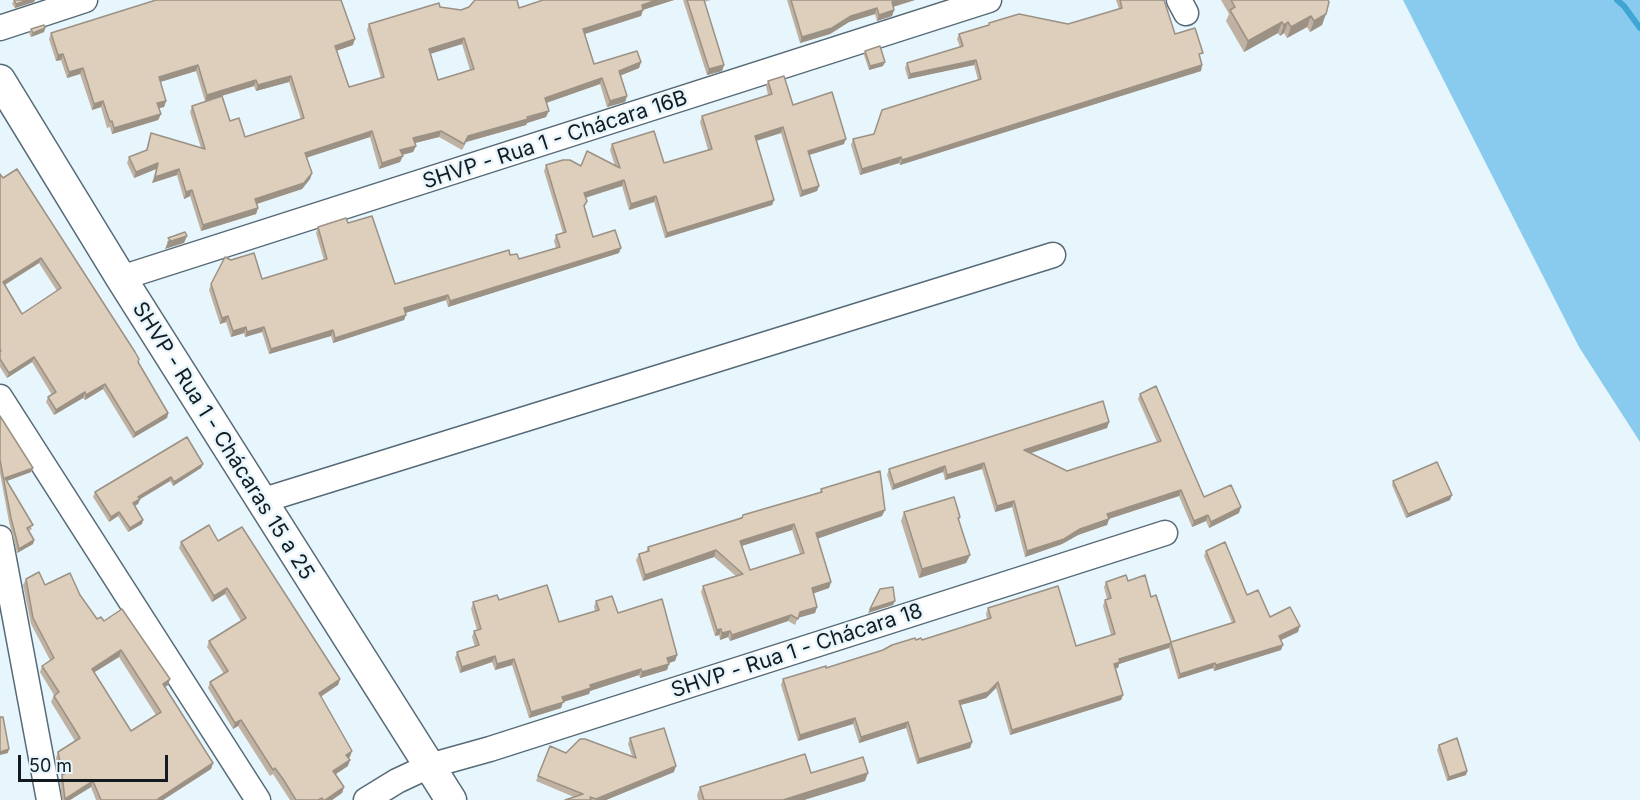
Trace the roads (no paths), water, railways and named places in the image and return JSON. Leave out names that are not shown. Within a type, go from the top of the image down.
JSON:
[{"type":"street","points":[[0,28],[86,0]]},
{"type":"street","name":"SHVP - Rua 1 - Chácara 16B","points":[[121,278],[989,0]]},
{"type":"street","name":"SHVP - Rua 1 - Chácaras 15 a 25","points":[[0,80],[121,278],[451,800]]},
{"type":"street","points":[[261,501],[1053,255]]},
{"type":"street","points":[[0,397],[258,800]]},
{"type":"street","name":"SHVP - Rua 1 - Chácara 18","points":[[366,800],[397,781],[429,766],[490,749],[1165,533]]},
{"type":"street","points":[[0,538],[49,800]]},
{"type":"waterway","points":[[1617,0],[1640,28]]}]
